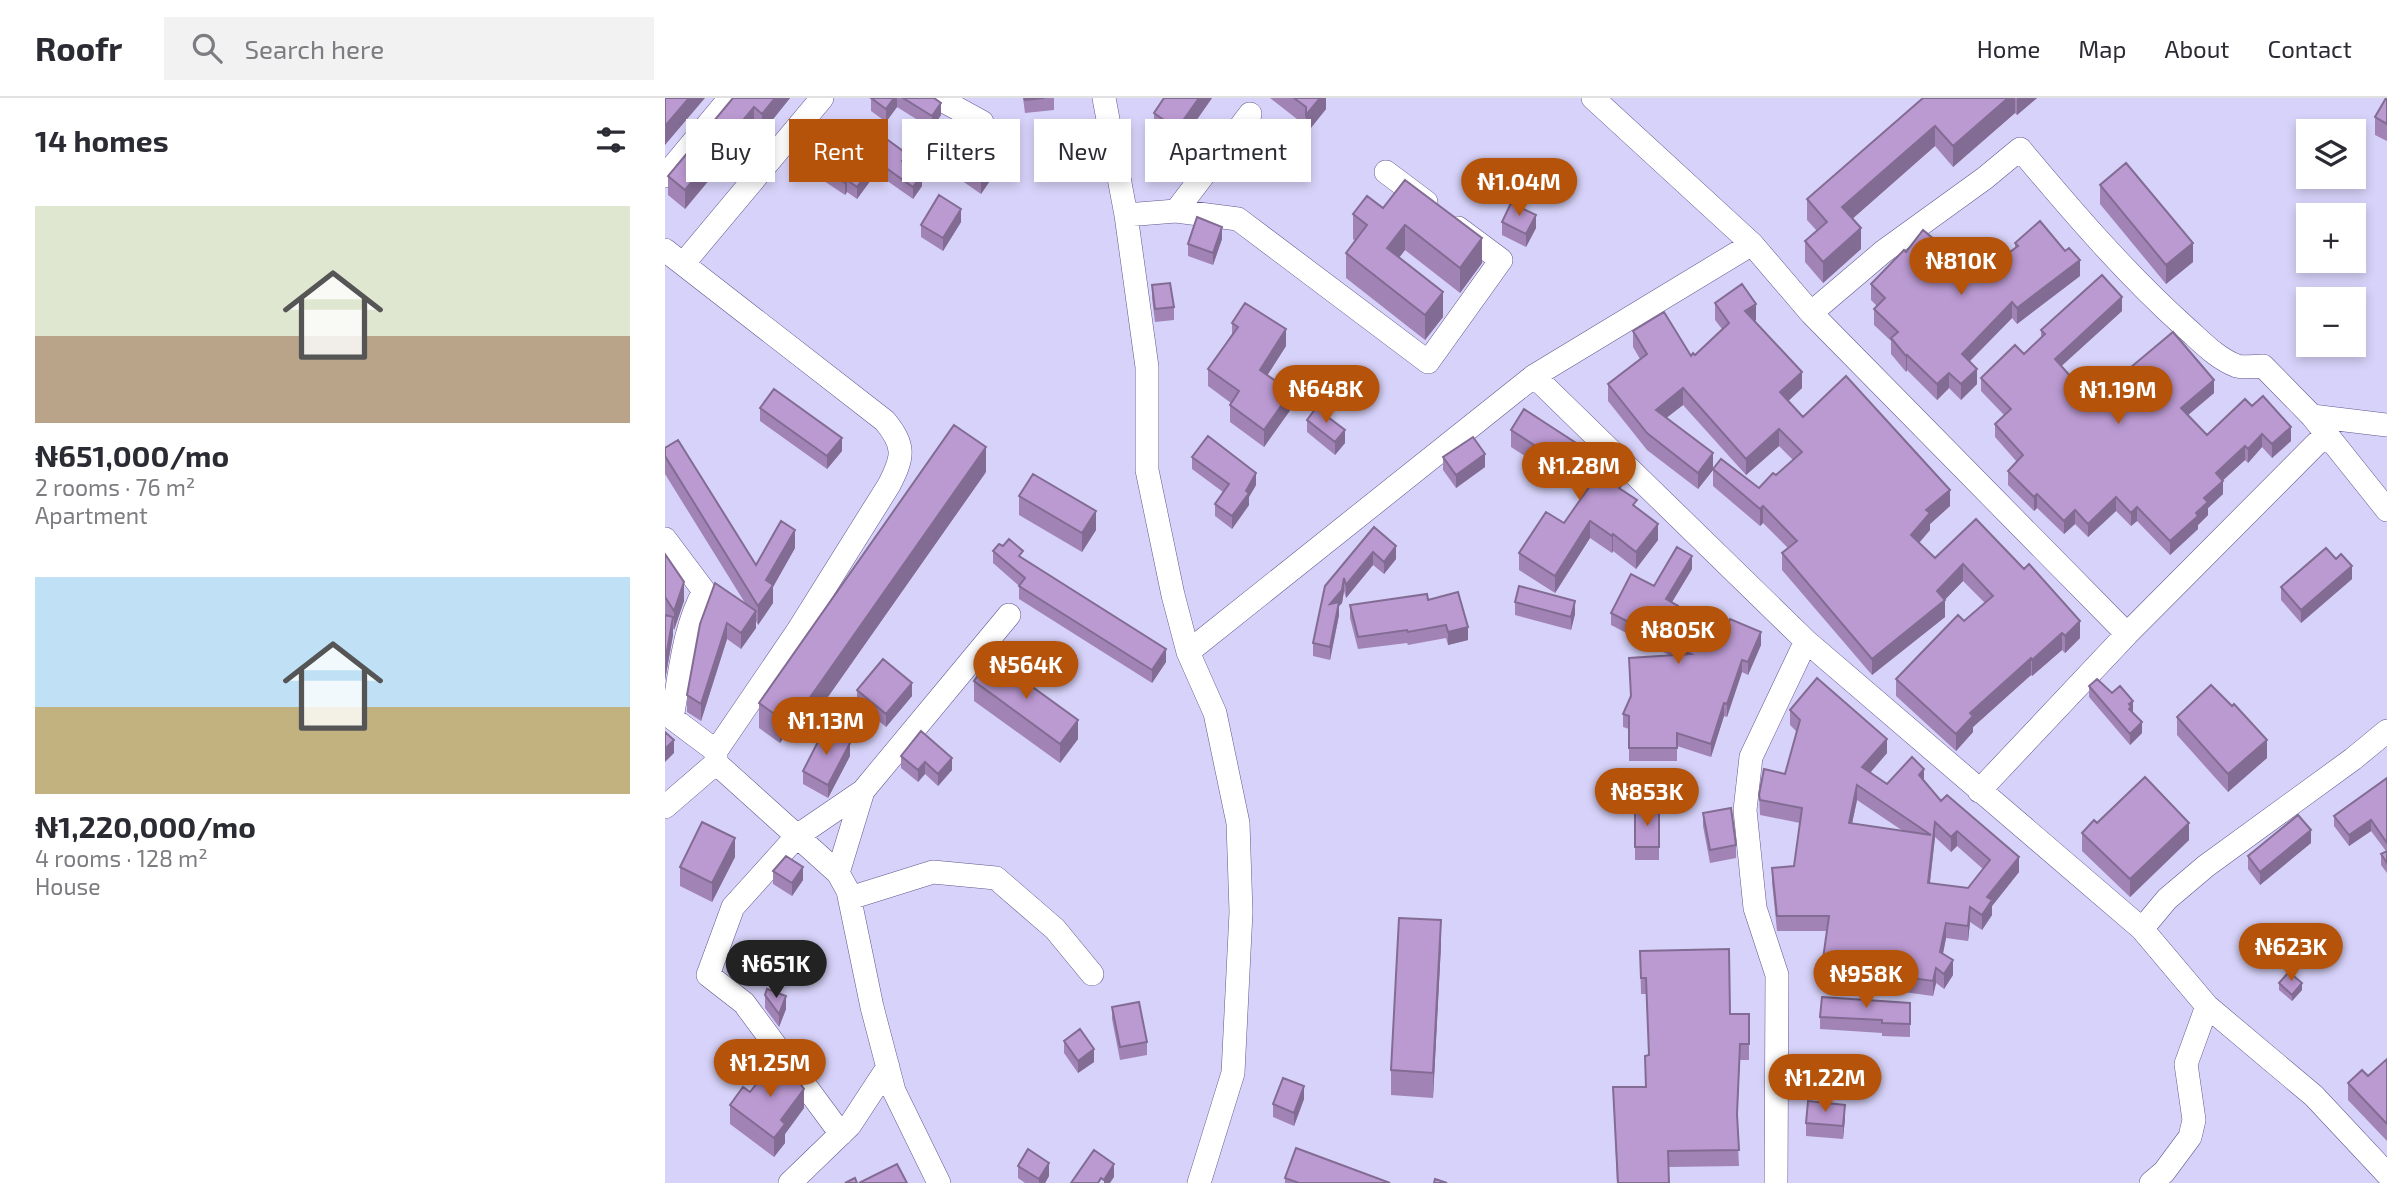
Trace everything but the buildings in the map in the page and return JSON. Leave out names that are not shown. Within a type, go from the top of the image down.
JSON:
[{"type":"street","points":[[665,176],[730,98]]},
{"type":"street","points":[[683,264],[822,98]]},
{"type":"street","points":[[938,98],[982,122],[977,98]]},
{"type":"street","points":[[1104,98],[1126,215],[1147,367],[1147,470],[1173,594],[1188,652],[1215,713],[1238,823],[1241,912],[1233,1073],[1199,1183]]},
{"type":"street","points":[[1593,98],[1752,244],[1811,313],[2127,634]]},
{"type":"street","points":[[1176,211],[1250,114]]},
{"type":"street","points":[[1811,313],[1884,251],[1985,178],[2020,149],[2144,290],[2215,354],[2239,367],[2263,366],[2319,425],[2387,510]]},
{"type":"street","points":[[1126,215],[1176,211],[1238,219],[1428,362],[1501,260],[1386,172]]},
{"type":"street","points":[[1188,652],[1534,376],[1752,244]]},
{"type":"street","points":[[665,250],[885,421],[898,438],[901,451],[898,468],[889,485],[716,757],[665,807]]},
{"type":"street","points":[[1534,376],[1806,640],[2142,929],[2207,1006],[2314,1096],[2387,1174]]},
{"type":"street","points":[[1979,791],[2319,425],[2387,425]]},
{"type":"street","points":[[665,539],[704,591],[689,626],[671,718],[838,873],[850,898],[872,1007],[894,1091],[939,1183]]},
{"type":"street","points":[[841,1134],[744,1003],[708,975],[733,908],[797,836],[863,791],[1009,615]]},
{"type":"street","points":[[1776,1183],[1777,975],[1755,908],[1745,810],[1751,757],[1806,640]]},
{"type":"street","points":[[2142,929],[2167,899],[2206,866],[2353,759],[2387,731]]},
{"type":"street","points":[[838,873],[863,791]]},
{"type":"street","points":[[850,898],[933,872],[996,878],[1055,929],[1092,974]]},
{"type":"street","points":[[2151,1183],[2164,1172],[2190,1137],[2194,1120],[2186,1064],[2207,1006]]},
{"type":"street","points":[[790,1183],[850,1125],[888,1067]]}]
